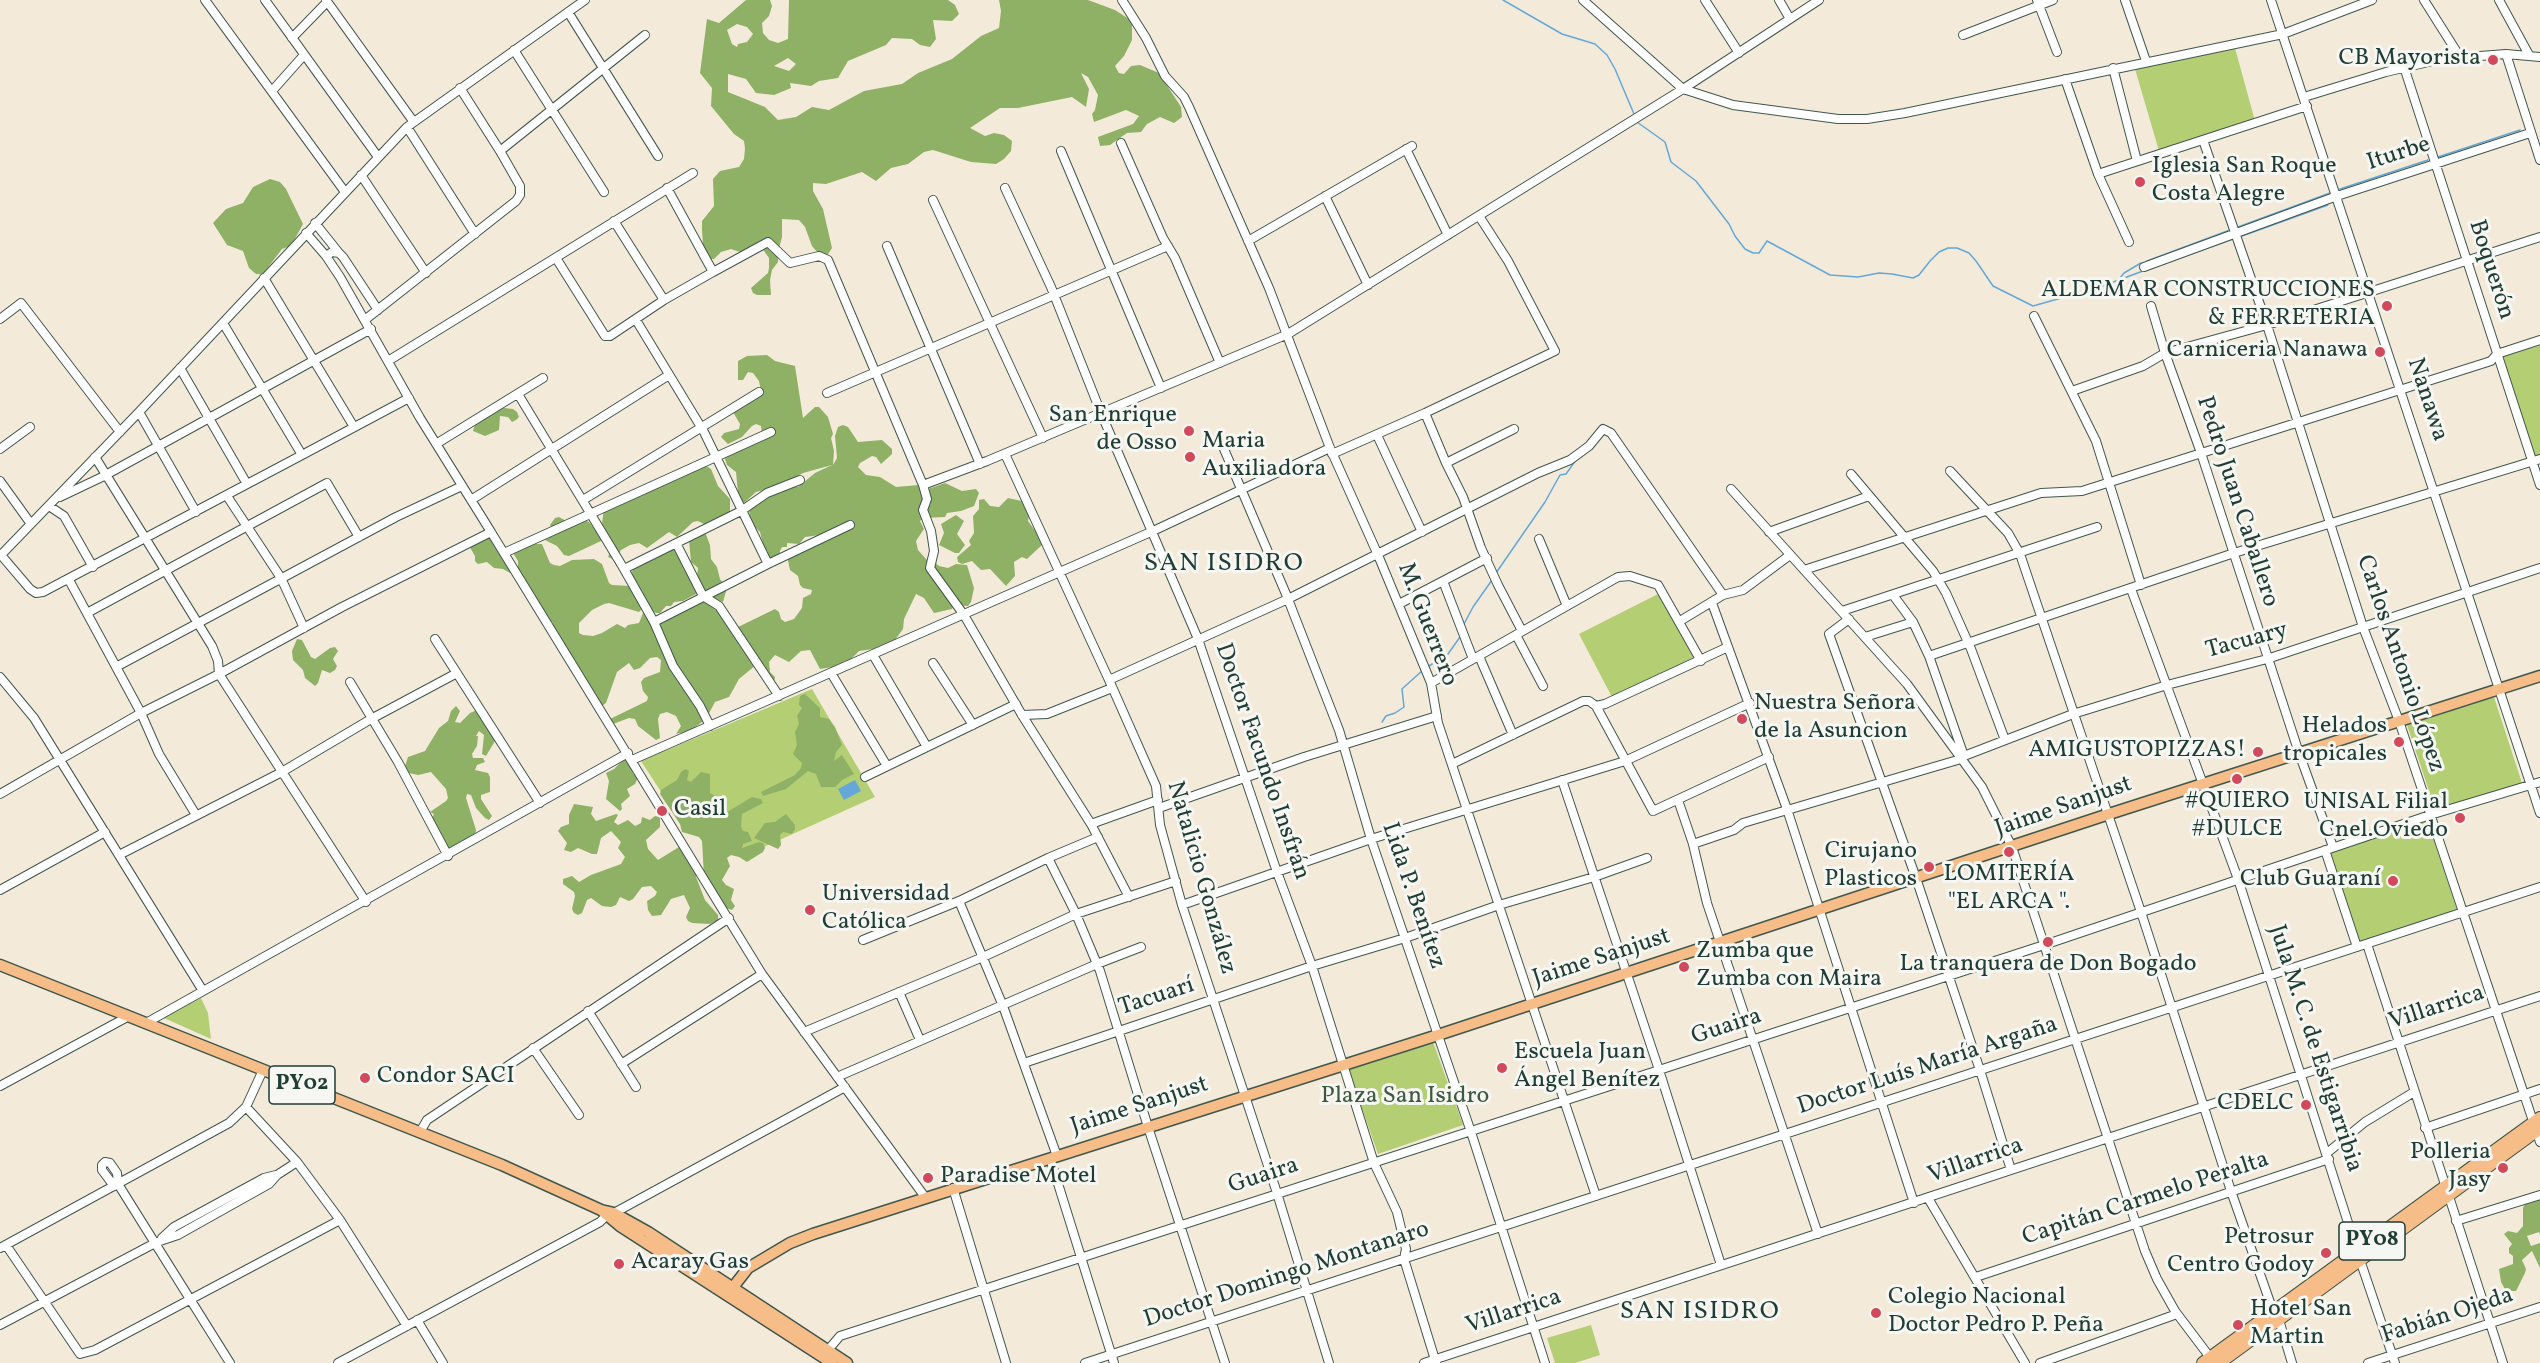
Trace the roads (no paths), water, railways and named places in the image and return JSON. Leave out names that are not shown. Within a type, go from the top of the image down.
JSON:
[{"type":"highway","name":"PY08","points":[[2212,1362],[2538,1128]]},
{"type":"main road","name":"Jaime Sanjust","points":[[730,1291],[748,1268],[790,1243],[813,1234],[1438,1035],[2012,848],[2109,814],[2540,676]]},
{"type":"main road","name":"PY02","points":[[0,965],[502,1165],[607,1213],[700,1265],[730,1291],[754,1302],[847,1363]]},
{"type":"main road","name":"PY02","points":[[607,1213],[730,1291],[832,1363]]},
{"type":"main road","points":[[700,1265],[723,1274],[733,1274],[748,1268]]},
{"type":"main road","points":[[748,1268],[742,1283],[748,1296],[754,1302]]},
{"type":"street","points":[[205,0],[345,192]]},
{"type":"street","points":[[265,0],[378,157]]},
{"type":"street","points":[[409,398],[69,580],[36,593],[1,555],[410,124],[585,0]]},
{"type":"street","name":"M. Guerrero","points":[[1122,0],[1146,38],[1165,76],[1184,97],[1193,116],[1288,334],[1331,451],[1378,555],[1431,683],[1437,716],[1452,764],[1596,1196]]},
{"type":"street","points":[[1582,0],[1683,89],[1733,105],[1838,119],[1868,119],[1905,113],[2283,34],[2372,0]]},
{"type":"street","points":[[1705,0],[1739,53]]},
{"type":"street","points":[[1779,0],[1790,19]]},
{"type":"street","points":[[923,485],[1005,454],[1288,334],[1639,117],[1819,0]]},
{"type":"street","points":[[1963,35],[2038,3],[2053,0]]},
{"type":"street","points":[[2125,0],[2146,61]]},
{"type":"street","name":"Nanawa","points":[[2271,0],[2402,390],[2540,813]]},
{"type":"street","points":[[2424,0],[2460,57]]},
{"type":"street","points":[[2499,0],[2529,55]]},
{"type":"street","points":[[292,38],[327,1],[410,124],[475,234]]},
{"type":"street","points":[[2038,3],[2056,52]]},
{"type":"street","points":[[568,12],[658,156]]},
{"type":"street","points":[[500,151],[645,35]]},
{"type":"street","points":[[514,50],[604,192]]},
{"type":"street","points":[[2506,54],[2540,160]]},
{"type":"street","points":[[2098,174],[2203,140],[2404,68],[2460,57],[2506,54],[2540,57]]},
{"type":"street","points":[[272,91],[304,55]]},
{"type":"street","points":[[2114,68],[2138,161]]},
{"type":"street","name":"Boquerón","points":[[2404,68],[2497,354],[2536,460],[2540,485]]},
{"type":"street","points":[[2065,79],[2098,174],[2129,242]]},
{"type":"street","points":[[366,319],[516,201],[520,195],[519,186],[500,151],[460,88]]},
{"type":"street","name":"Iturbe","points":[[2144,267],[2337,196],[2530,132]]},
{"type":"street","name":"Carlos Antonio López","points":[[2203,140],[2299,422],[2363,627],[2399,722],[2524,1094],[2538,1128]]},
{"type":"street","points":[[1121,143],[1175,258],[1220,363]]},
{"type":"street","points":[[1248,241],[1409,147],[1448,235]]},
{"type":"street","points":[[1061,151],[1161,388]]},
{"type":"street","points":[[388,361],[693,173]]},
{"type":"street","points":[[361,175],[426,273]]},
{"type":"street","points":[[667,188],[713,272]]},
{"type":"street","name":"Doctor Facundo Insfrán","points":[[1005,188],[1053,295],[1198,639],[1247,778],[1276,872],[1312,966],[1374,1163],[1397,1212],[1406,1249],[1404,1259],[1436,1361]]},
{"type":"street","points":[[1325,196],[1368,285]]},
{"type":"street","points":[[933,200],[1043,438]]},
{"type":"street","points":[[146,1023],[366,902],[540,802],[630,757],[779,696],[1331,451],[1377,435],[1555,351],[1508,261],[1479,216]]},
{"type":"street","points":[[614,221],[664,300]]},
{"type":"street","points":[[315,223],[339,253],[378,310]]},
{"type":"street","points":[[306,233],[326,256],[366,319],[436,444],[762,974],[925,1197]]},
{"type":"street","points":[[2072,391],[2143,366],[2165,353],[2267,325],[2540,237]]},
{"type":"street","points":[[556,258],[605,336],[610,336],[664,300],[768,242],[790,263],[819,256],[828,260],[923,485],[927,500],[923,510],[931,531],[934,551],[930,567],[964,615],[1022,715],[1091,824],[1130,897]]},
{"type":"street","points":[[887,246],[980,464]]},
{"type":"street","points":[[827,393],[1168,246]]},
{"type":"street","points":[[326,256],[332,252],[339,253]]},
{"type":"street","points":[[264,278],[354,427]]},
{"type":"street","points":[[0,319],[21,303],[120,432]]},
{"type":"street","name":"Pedro Juan Caballero","points":[[2151,306],[2299,753],[2357,947]]},
{"type":"street","points":[[2034,316],[2097,441],[2141,585]]},
{"type":"street","points":[[636,320],[701,428],[768,564]]},
{"type":"street","points":[[223,322],[302,455]]},
{"type":"street","points":[[51,503],[371,329]]},
{"type":"street","points":[[1804,570],[2041,493],[2082,491],[2491,361],[2497,354],[2540,340]]},
{"type":"street","points":[[180,368],[248,484]]},
{"type":"street","points":[[471,500],[669,375]]},
{"type":"street","points":[[436,444],[543,378]]},
{"type":"street","points":[[583,500],[759,392]]},
{"type":"street","points":[[518,394],[624,569],[654,621],[673,666],[700,706],[710,726]]},
{"type":"street","points":[[139,412],[196,512]]},
{"type":"street","points":[[1425,413],[1543,686]]},
{"type":"street","points":[[0,448],[30,427]]},
{"type":"street","points":[[1446,463],[1514,429]]},
{"type":"street","points":[[1022,715],[1047,714],[1198,639],[1288,599],[1378,555],[1538,473],[1570,460],[1589,446],[1603,429],[1611,433],[1723,595]]},
{"type":"street","points":[[504,554],[714,456],[771,432]]},
{"type":"street","points":[[1377,435],[1422,532]]},
{"type":"street","name":"Lida P. Benítez","points":[[1224,449],[1288,599],[1344,745],[1371,839],[1471,1132],[1545,1363]]},
{"type":"street","name":"Natalicio González","points":[[1005,454],[1156,786],[1160,825],[1182,905],[1277,1193],[1329,1363]]},
{"type":"street","points":[[95,457],[198,623],[218,662],[219,674],[280,773],[366,902]]},
{"type":"street","points":[[1929,656],[2234,553],[2536,460]]},
{"type":"street","points":[[1950,471],[2008,533],[2020,554],[2109,814],[2231,1191],[2292,1363]]},
{"type":"street","points":[[1851,474],[1939,580],[1969,643],[2006,741]]},
{"type":"street","points":[[624,569],[741,511],[767,493],[800,480]]},
{"type":"street","points":[[0,482],[31,524]]},
{"type":"street","points":[[87,613],[327,483],[358,537]]},
{"type":"street","points":[[116,667],[358,537],[462,486]]},
{"type":"street","points":[[1731,489],[1908,684],[1963,757],[1982,787],[2012,848],[2157,1279],[2177,1314],[2212,1362]]},
{"type":"street","points":[[226,496],[281,578],[304,628]]},
{"type":"street","points":[[1769,532],[1869,496]]},
{"type":"street","points":[[51,503],[64,516],[93,567]]},
{"type":"street","points":[[654,621],[850,525]]},
{"type":"street","points":[[1842,611],[2097,527]]},
{"type":"street","points":[[0,794],[141,713],[490,532]]},
{"type":"street","points":[[1539,539],[1567,606]]},
{"type":"street","points":[[677,544],[703,596],[719,606],[779,696]]},
{"type":"street","points":[[1680,621],[1723,595],[1743,590],[1790,555]]},
{"type":"street","points":[[1399,604],[1487,558]]},
{"type":"street","name":"Tacuary","points":[[1693,844],[1734,830],[1743,823],[1963,757],[2073,714],[2167,685],[2267,659],[2540,568]]},
{"type":"street","points":[[1431,683],[1618,577],[1630,576],[1658,585],[1701,661]]},
{"type":"street","points":[[69,580],[141,713],[159,754],[196,815]]},
{"type":"street","points":[[1443,581],[1463,632],[1513,735]]},
{"type":"street","name":"Jula M. C. de Estigarribia","points":[[2132,589],[2238,879],[2394,1359]]},
{"type":"street","points":[[1893,595],[1913,622],[1929,656],[1963,757]]},
{"type":"street","points":[[1712,603],[1787,809],[1914,1203]]},
{"type":"street","points":[[1849,619],[1829,634],[1916,878],[2011,1170]]},
{"type":"street","points":[[1865,637],[1913,622]]},
{"type":"street","points":[[435,639],[540,802]]},
{"type":"street","points":[[1596,706],[1728,647]]},
{"type":"street","points":[[873,654],[927,747]]},
{"type":"street","points":[[933,663],[973,725]]},
{"type":"street","points":[[119,855],[280,773],[371,719],[457,673]]},
{"type":"street","points":[[831,673],[887,766]]},
{"type":"street","points":[[0,677],[34,718],[61,759],[203,991]]},
{"type":"street","points":[[350,682],[398,762],[448,856]]},
{"type":"street","points":[[1452,764],[1582,701],[1589,701],[1596,706],[1653,811],[1769,757]]},
{"type":"street","points":[[1182,905],[1371,839],[1624,761],[1750,703]]},
{"type":"street","points":[[864,777],[1016,704]]},
{"type":"street","points":[[1091,824],[1247,778],[1304,757],[1437,716]]},
{"type":"street","points":[[1562,780],[1659,1070],[1721,1265]]},
{"type":"street","name":"Guaira","points":[[828,1350],[840,1336],[2044,945],[2430,815],[2540,782]]},
{"type":"street","points":[[1678,800],[1693,844],[1707,903],[1818,1234]]},
{"type":"street","points":[[0,890],[105,832]]},
{"type":"street","points":[[863,940],[958,901],[1098,837]]},
{"type":"street","points":[[1048,858],[1097,963],[1225,1363]]},
{"type":"street","name":"Tacuarí","points":[[1024,1063],[1312,966],[1405,938],[1499,905],[1594,877],[1647,858]]},
{"type":"street","points":[[804,1032],[983,957],[1076,914],[1176,881]]},
{"type":"street","name":"Doctor Luís María Argaña","points":[[1501,1227],[2540,887]]},
{"type":"street","points":[[958,901],[1003,1006],[1024,1063],[1113,1359]]},
{"type":"street","points":[[420,1132],[427,1120],[729,918]]},
{"type":"street","points":[[2367,944],[2503,1363]]},
{"type":"street","points":[[837,1077],[1097,963],[1141,947]]},
{"type":"street","points":[[621,1064],[762,974]]},
{"type":"street","points":[[900,992],[920,1040]]},
{"type":"street","name":"Villarrica","points":[[1424,1363],[1436,1361],[2204,1105],[2540,996]]},
{"type":"street","points":[[588,1011],[636,1087]]},
{"type":"street","points":[[0,1086],[129,1017]]},
{"type":"street","points":[[533,1048],[579,1115]]},
{"type":"street","points":[[263,1070],[246,1107],[230,1123],[3,1246],[46,1302],[80,1354],[95,1350],[340,1220]]},
{"type":"street","points":[[340,1362],[600,1222],[607,1213],[845,1088]]},
{"type":"street","points":[[2425,1128],[2540,1089]]},
{"type":"street","name":"Capitán Carmelo Peralta","points":[[1976,1278],[2328,1156],[2365,1122],[2414,1092]]},
{"type":"street","points":[[246,1107],[297,1162],[340,1220],[407,1326]]},
{"type":"street","points":[[0,1324],[157,1242],[174,1227],[297,1162]]},
{"type":"street","points":[[116,1185],[157,1242],[230,1363]]},
{"type":"street","points":[[953,1188],[1006,1363]]},
{"type":"street","points":[[2456,1221],[2540,1195]]},
{"type":"street","points":[[1928,1198],[2025,1363]]},
{"type":"street","name":"Doctor Domingo Montanaro","points":[[1084,1363],[1113,1359],[1211,1322],[1501,1227]]},
{"type":"street","name":"Fabián Ojeda","points":[[2368,1363],[2394,1359],[2540,1307]]},
{"type":"street","points":[[2040,1363],[2177,1314]]},
{"type":"street","points":[[417,1320],[442,1363]]},
{"type":"water","points":[[855,780],[861,791],[844,800],[838,789]]},
{"type":"waterway","points":[[1503,0],[1562,34],[1595,44],[1607,55],[1615,69],[1634,114]]},
{"type":"waterway","points":[[1637,122],[1665,142],[1671,162],[1696,181],[1745,249],[1753,253],[1759,253],[1767,241],[1830,275],[1858,277],[1879,273],[1913,278],[1919,275],[1939,252],[1948,248],[1957,248],[1969,253],[1993,286],[2033,306],[2097,288],[2143,271]]},
{"type":"waterway","points":[[2438,157],[2520,130]]},
{"type":"waterway","points":[[2340,189],[2428,160]]},
{"type":"waterway","points":[[2238,227],[2330,193]]},
{"type":"waterway","points":[[2242,236],[2328,205]]},
{"type":"waterway","points":[[2147,261],[2230,230]]},
{"type":"waterway","points":[[2160,265],[2233,239]]},
{"type":"waterway","points":[[2120,278],[2141,263]]},
{"type":"waterway","points":[[1496,573],[1545,502],[1560,475],[1566,474],[1576,460]]},
{"type":"waterway","points":[[1464,624],[1492,580]]},
{"type":"waterway","points":[[1429,666],[1448,654],[1460,637]]},
{"type":"waterway","points":[[1382,722],[1386,716],[1404,707],[1402,689],[1423,670]]},
{"type":"place","name":"CB Mayorista","points":[[2493,60]]},
{"type":"place","name":"Iglesia San Roque Costa Alegre","points":[[2140,182]]},
{"type":"place","name":"ALDEMAR CONSTRUCCIONES & FERRETERIA","points":[[2387,306]]},
{"type":"place","name":"Carniceria Nanawa","points":[[2380,352]]},
{"type":"place","name":"San Enrique de Osso","points":[[1189,431]]},
{"type":"place","name":"Maria Auxiliadora","points":[[1190,457]]},
{"type":"place","name":"Nuestra Señora de la Asuncion","points":[[1742,719]]},
{"type":"place","name":"Helados tropicales","points":[[2399,742]]},
{"type":"place","name":"AMIGUSTOPIZZAS!","points":[[2258,752]]},
{"type":"place","name":"#QUIERO #DULCE","points":[[2237,779]]},
{"type":"place","name":"Casil","points":[[662,811]]},
{"type":"place","name":"UNISAL Filial Cnel.Oviedo","points":[[2460,818]]},
{"type":"place","name":"LOMITERÍA \"EL ARCA \".","points":[[2009,852]]},
{"type":"place","name":"Cirujano Plasticos","points":[[1929,867]]},
{"type":"place","name":"Club Guaraní","points":[[2393,881]]},
{"type":"place","name":"Universidad Católica","points":[[810,910]]},
{"type":"place","name":"La tranquera de Don Bogado","points":[[2048,942]]},
{"type":"place","name":"Zumba que Zumba con Maira","points":[[1684,967]]},
{"type":"place","name":"Escuela Juan Ángel Benítez","points":[[1502,1068]]},
{"type":"place","name":"Condor SACI","points":[[365,1078]]},
{"type":"place","name":"CDELC","points":[[2306,1105]]},
{"type":"place","name":"Polleria Jasy","points":[[2503,1168]]},
{"type":"place","name":"Paradise Motel","points":[[928,1178]]},
{"type":"place","name":"Petrosur Centro Godoy","points":[[2326,1253]]},
{"type":"place","name":"Acaray Gas","points":[[619,1264]]},
{"type":"place","name":"Colegio Nacional Doctor Pedro P. Peña","points":[[1876,1313]]},
{"type":"place","name":"Hotel San Martin","points":[[2238,1325]]},
{"type":"district","name":"SAN ISIDRO","points":[[1224,565]]},
{"type":"district","name":"SAN ISIDRO","points":[[1700,1313]]},
{"type":"park label","name":"Plaza San Isidro","points":[[1405,1098]]}]
